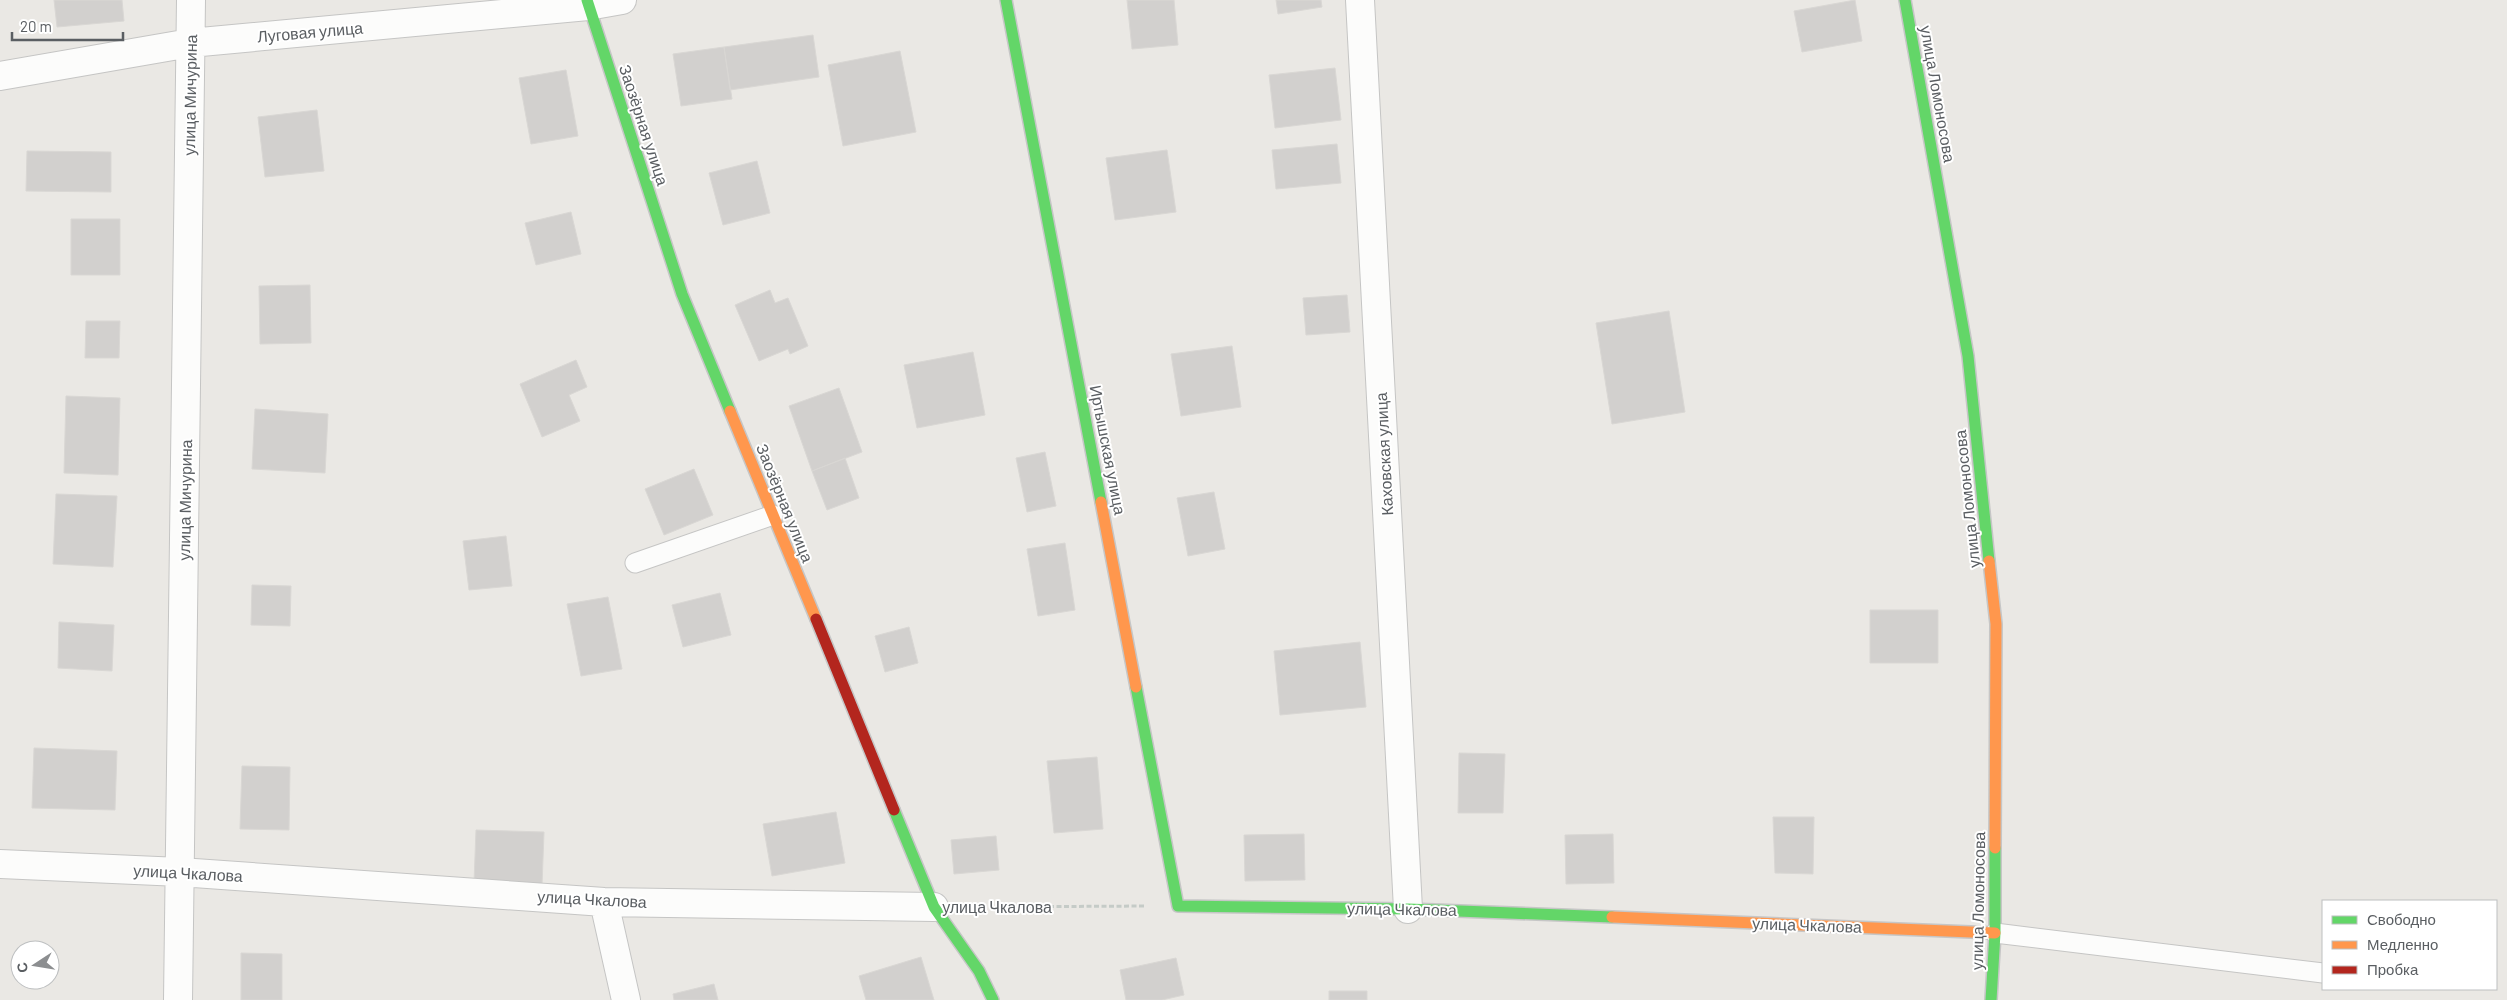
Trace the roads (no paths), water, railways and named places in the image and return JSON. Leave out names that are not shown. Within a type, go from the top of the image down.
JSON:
[{"type":"street","name":"улица Мичурина","points":[[178,1000],[192,0]]},
{"type":"street","name":"Луговая улица","points":[[0,76],[190,44],[622,0]]},
{"type":"street","name":"Иртышская улица","points":[[1006,0],[1178,906]]},
{"type":"street","name":"Каховская улица","points":[[1360,0],[1408,909]]},
{"type":"street","name":"улица Ломоносова","points":[[1905,0],[1968,356],[1996,624],[1995,933],[1991,1000]]},
{"type":"street","name":"Заозёрная улица","points":[[588,3],[682,294],[934,907],[979,971],[993,1000]]},
{"type":"street","name":"улица Чкалова","points":[[0,864],[180,872],[604,902],[934,907]]},
{"type":"street","points":[[604,902],[626,1000]]},
{"type":"street","name":"улица Чкалова","points":[[1178,906],[1408,909],[1995,933]]},
{"type":"lane","points":[[635,563],[773,515]]},
{"type":"lane","points":[[1995,933],[2322,973]]}]
